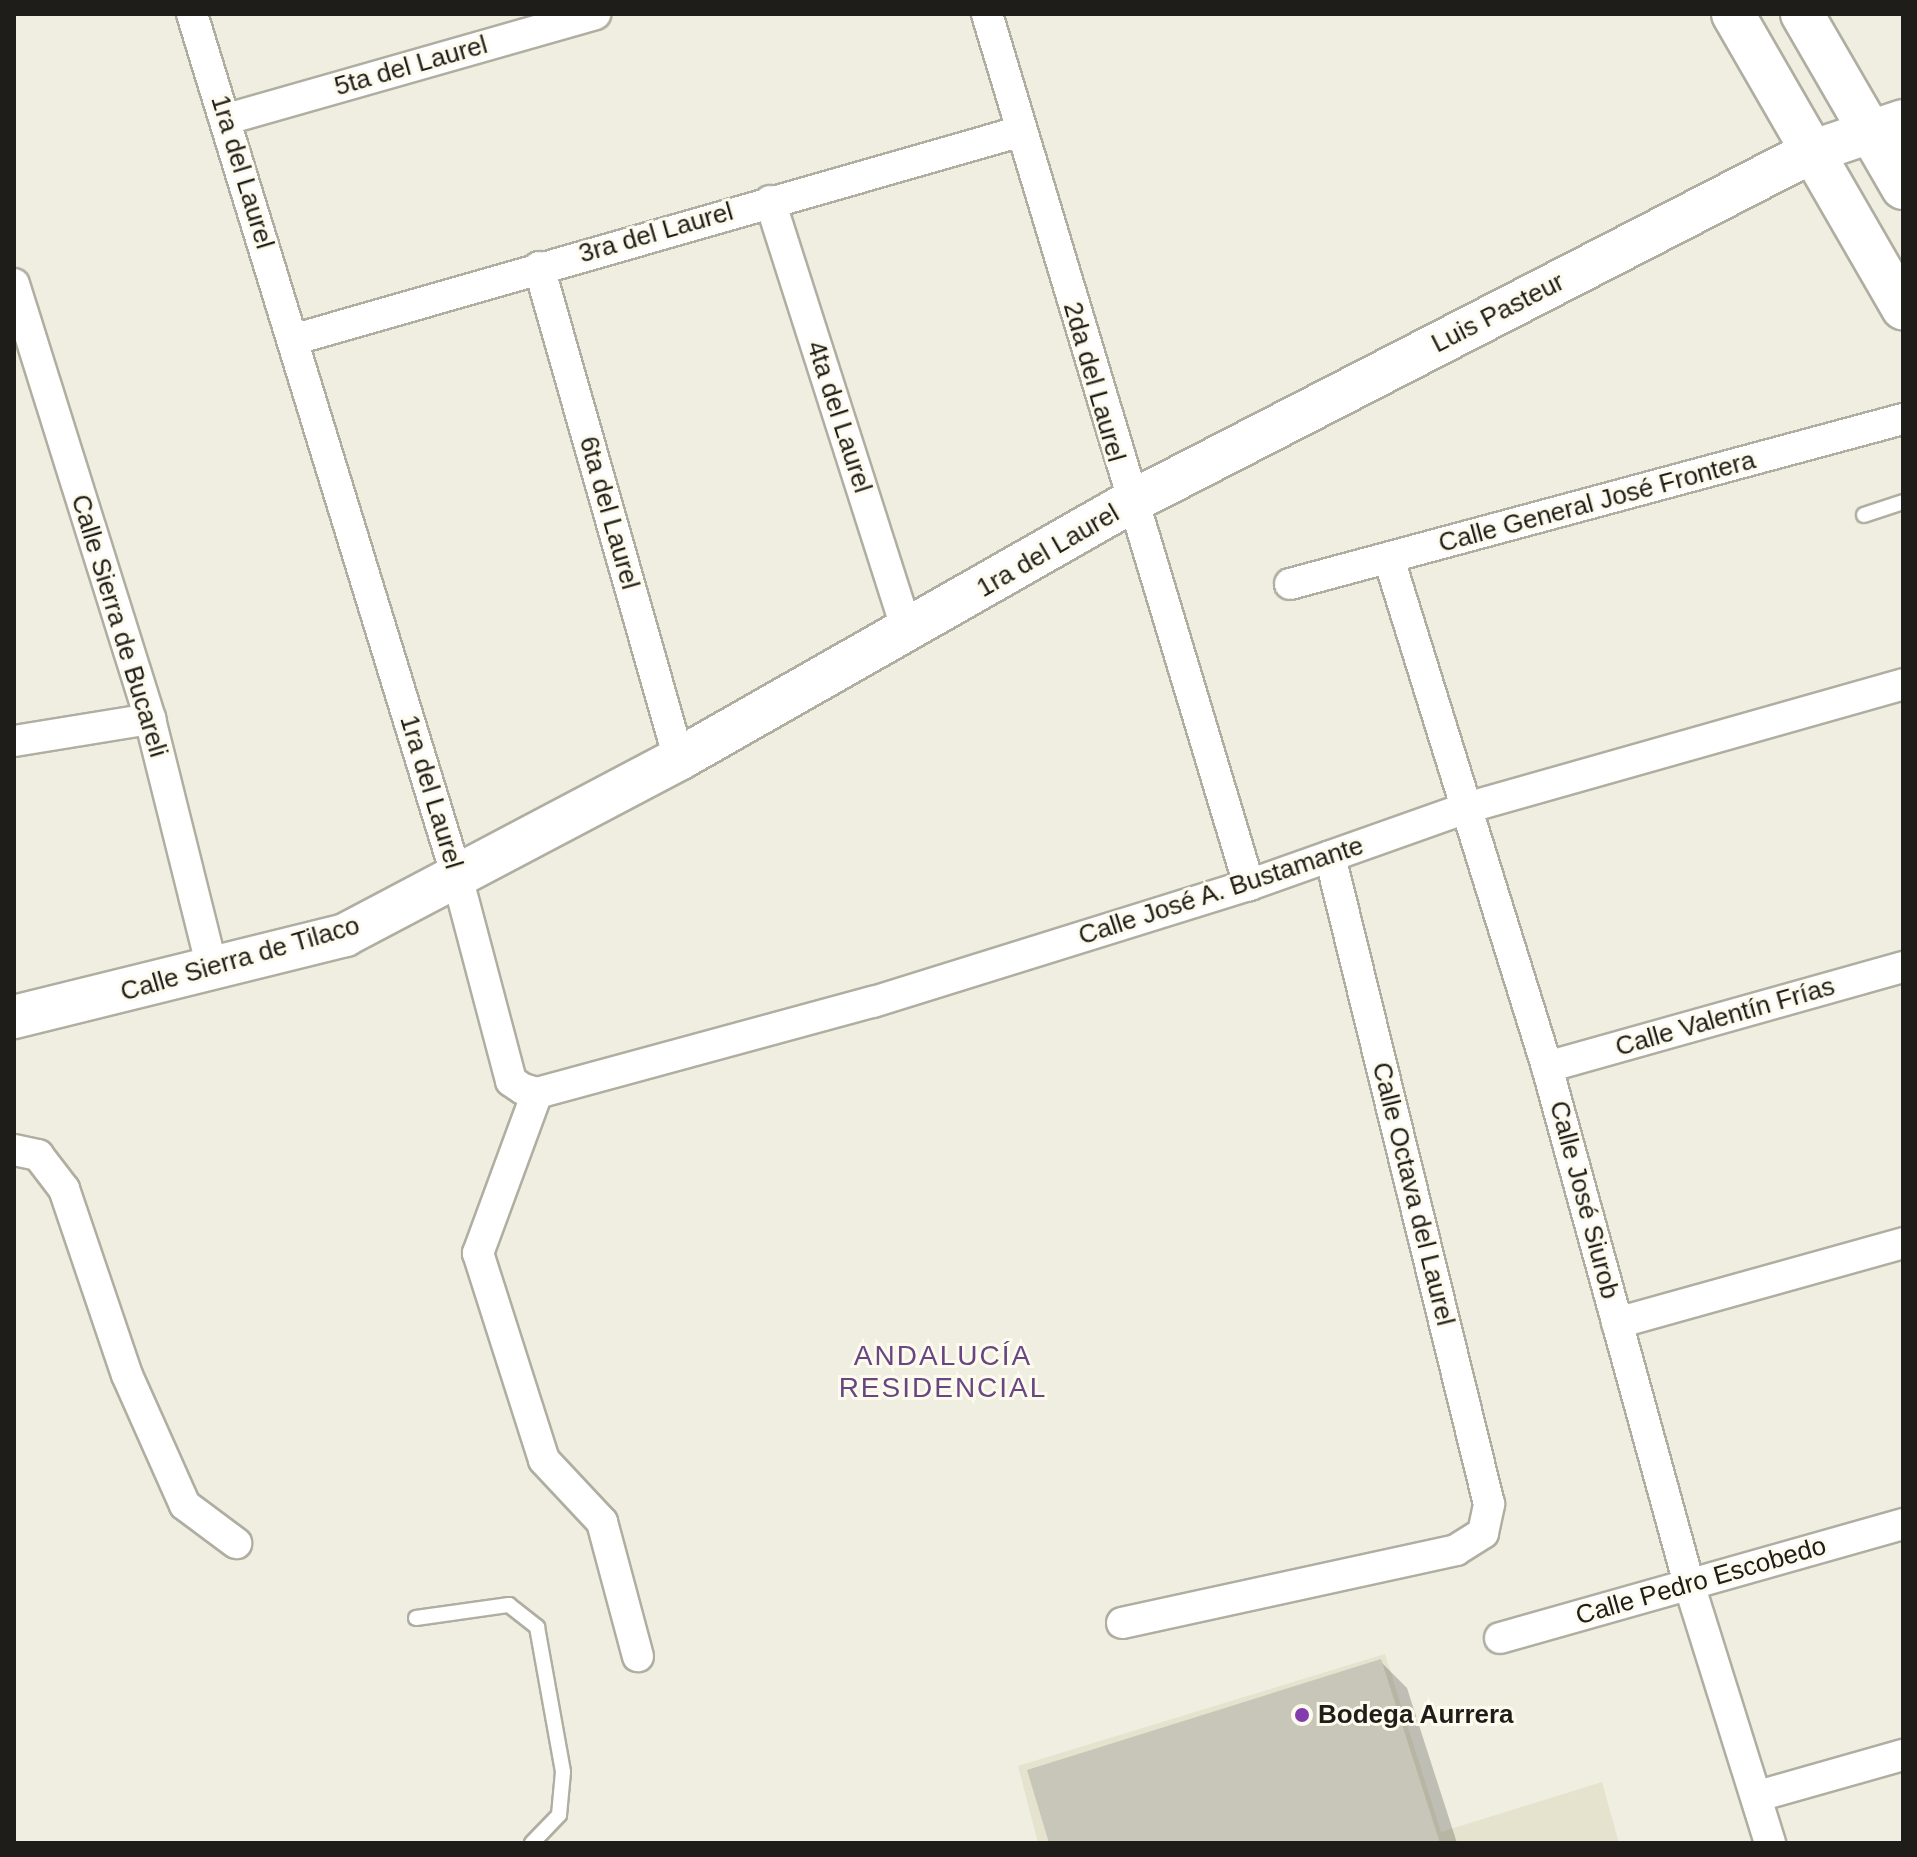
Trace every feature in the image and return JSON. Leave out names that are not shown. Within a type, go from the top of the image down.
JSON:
[{"type":"street","name":"1ra del Laurel","points":[[192,14],[227,119],[458,880],[908,633],[1129,503]]},
{"type":"street","name":"5ta del Laurel","points":[[227,119],[595,14]]},
{"type":"street","name":"2da del Laurel","points":[[987,14],[1129,503],[1249,885]]},
{"type":"street","points":[[1733,14],[1903,308]]},
{"type":"street","points":[[1802,14],[1887,128],[1903,188]]},
{"type":"street","name":"Luis Pasteur","points":[[1129,503],[1811,152],[1887,128]]},
{"type":"street","name":"3ra del Laurel","points":[[292,340],[1022,131]]},
{"type":"street","name":"4ta del Laurel","points":[[770,201],[908,633]]},
{"type":"street","name":"6ta del Laurel","points":[[539,267],[679,759]]},
{"type":"street","name":"Calle Sierra de Bucareli","points":[[14,284],[150,719],[213,972]]},
{"type":"street","name":"Calle General José Frontera","points":[[1290,584],[1903,419]]},
{"type":"street","name":"Calle José Siurob","points":[[1389,559],[1547,1067],[1689,1584],[1758,1796],[1770,1843]]},
{"type":"street","name":"Calle José A. Bustamante","points":[[537,1093],[873,1002],[1249,885],[1466,808],[1903,684]]},
{"type":"street","points":[[14,741],[150,719]]},
{"type":"street","name":"Calle Octava del Laurel","points":[[1122,1623],[1456,1550],[1483,1533],[1489,1504],[1330,856]]},
{"type":"street","points":[[458,880],[511,1081],[537,1093],[478,1253],[544,1460],[602,1522],[638,1656]]},
{"type":"street","name":"Calle Sierra de Tilaco","points":[[14,1017],[213,972],[345,935],[458,880]]},
{"type":"street","name":"Calle Valentín Frías","points":[[1547,1067],[1903,967]]},
{"type":"street","points":[[14,1150],[38,1155],[64,1189],[127,1375],[185,1505],[236,1543]]},
{"type":"street","points":[[1617,1323],[1903,1243]]},
{"type":"street","name":"Calle Pedro Escobedo","points":[[1500,1638],[1903,1524]]},
{"type":"street","points":[[1758,1796],[1903,1755]]},
{"type":"lane","points":[[1864,515],[1903,502]]},
{"type":"lane","points":[[416,1618],[509,1605],[537,1627],[563,1772],[559,1815],[532,1843]]},
{"type":"shaded area","name":"Bodega Aurrera","points":[[1385,1654],[1441,1832],[1602,1782],[1619,1843],[1038,1843],[1018,1766]]},
{"type":"building","name":"Bodega Aurrera","points":[[1381,1659],[1440,1843],[1049,1843],[1027,1770]]},
{"type":"place","name":"Bodega Aurrera","points":[[1302,1715]]},
{"type":"district","name":"ANDALUCÍA RESIDENCIAL","points":[[943,1372]]}]
